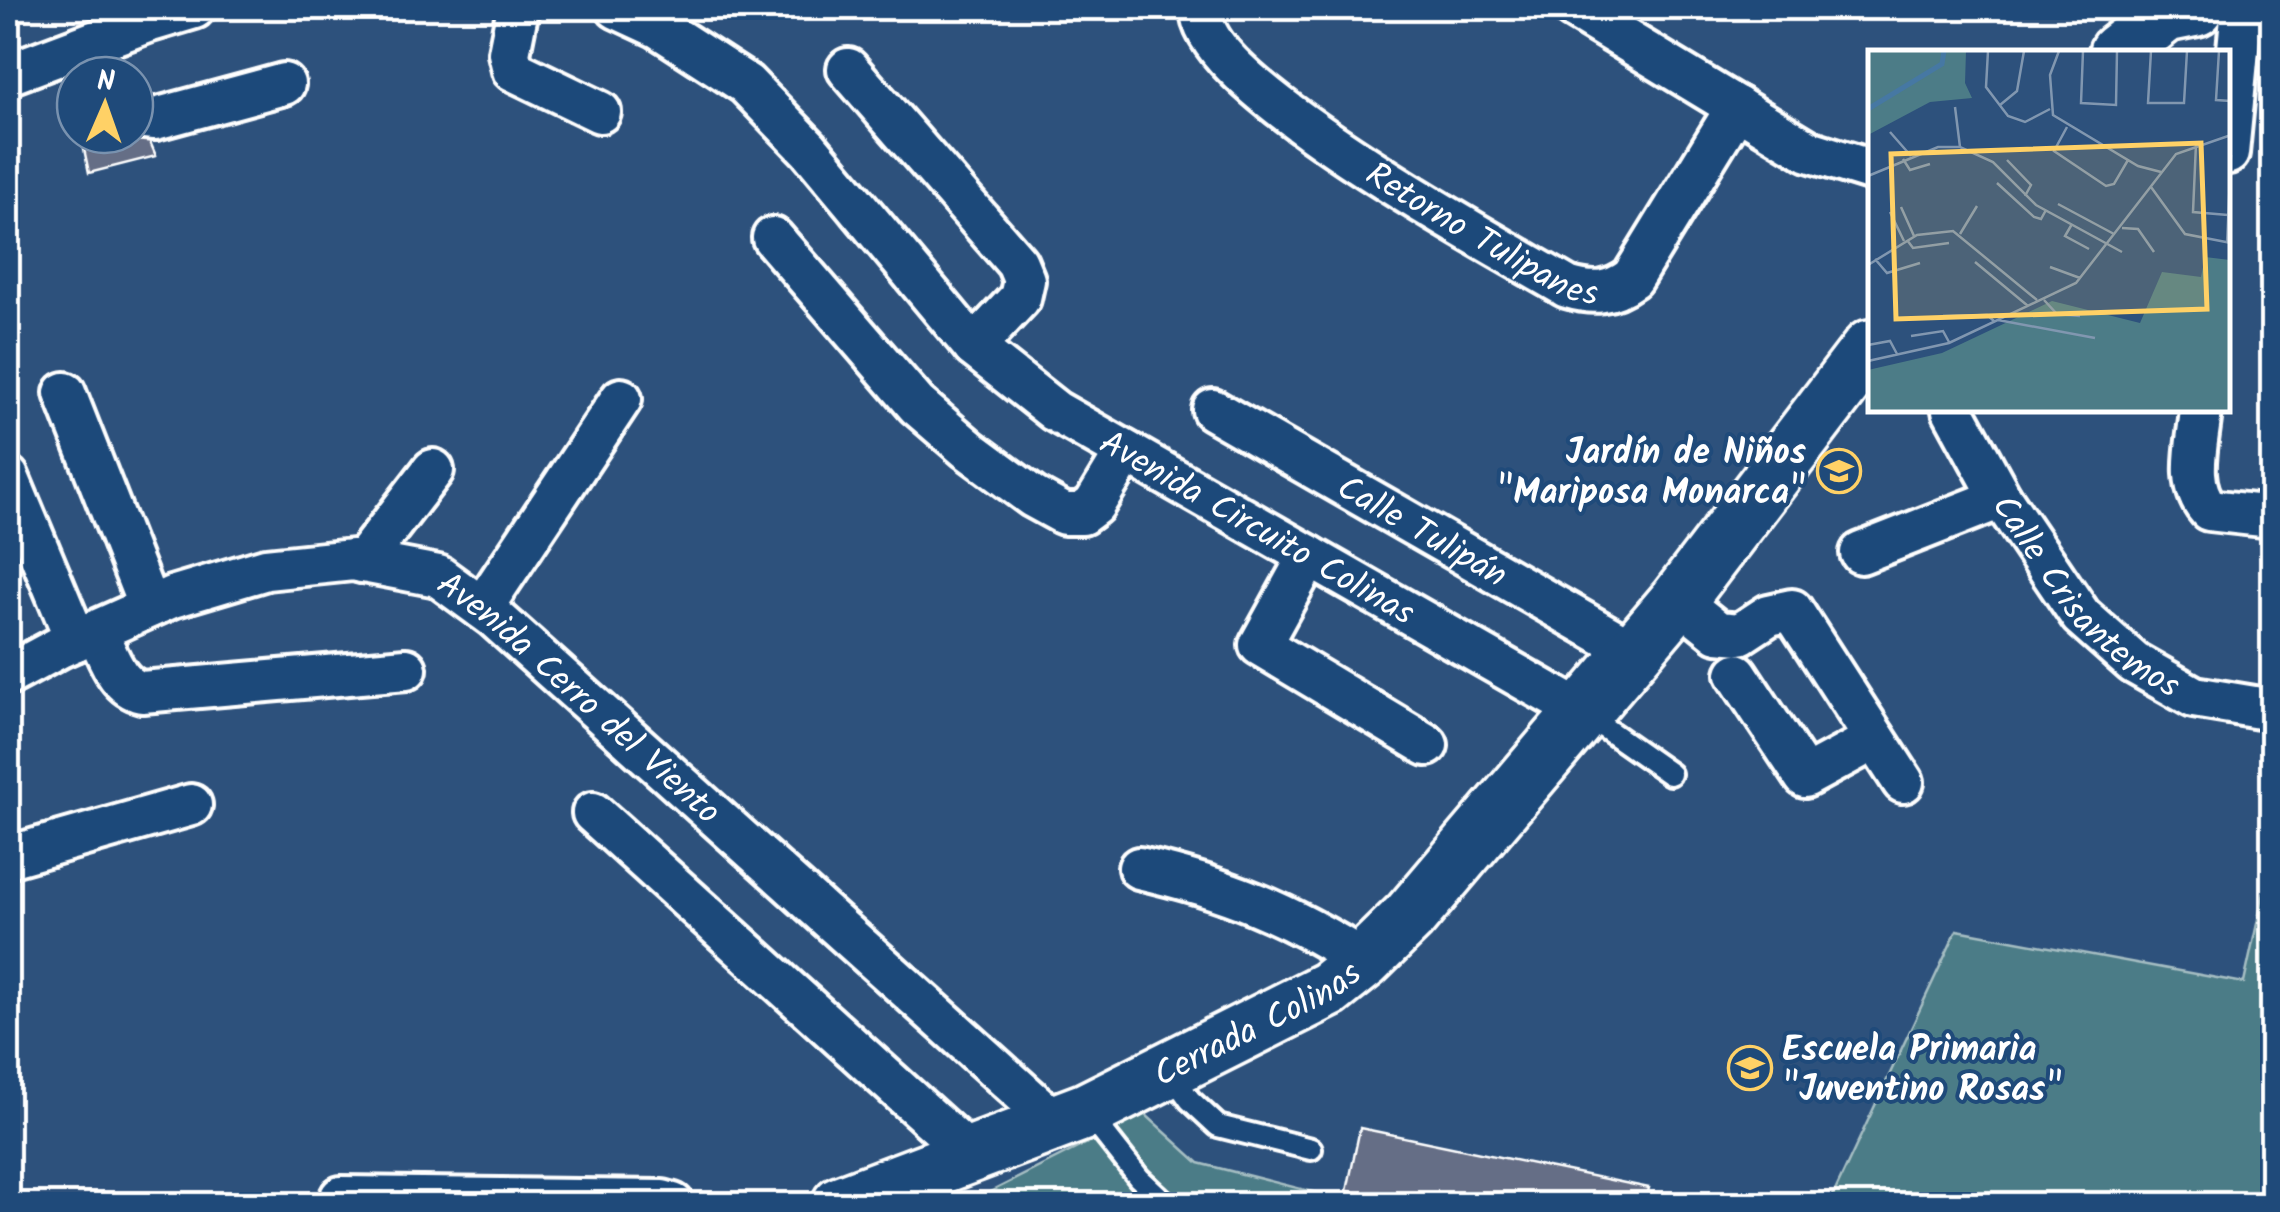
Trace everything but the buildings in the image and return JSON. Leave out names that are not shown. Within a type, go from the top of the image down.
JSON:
[{"type":"main road","points":[[2133,32],[2166,14],[2196,8]]},
{"type":"main road","points":[[1580,711],[1678,600],[1868,351]]},
{"type":"main road","name":"Cerrada Colinas","points":[[840,1204],[1071,1117],[1328,989],[1364,961],[1410,916],[1580,711]]},
{"type":"street","points":[[102,55],[141,15],[194,8]]},
{"type":"street","points":[[518,8],[509,53],[513,70],[600,112]]},
{"type":"street","name":"Avenida Circuito Colinas","points":[[617,8],[658,27],[746,84],[809,149],[974,347],[1054,411],[1580,711]]},
{"type":"street","name":"Retorno Tulipanes","points":[[1200,8],[1200,18],[1237,72],[1328,144],[1567,288],[1590,294],[1615,291],[1632,278],[1737,107]]},
{"type":"street","points":[[1573,8],[1809,151],[1868,169]]},
{"type":"street","points":[[2230,132],[2242,8]]},
{"type":"street","points":[[8,74],[55,66]]},
{"type":"street","points":[[848,69],[1017,264],[1024,280],[1020,298],[974,347]]},
{"type":"street","points":[[155,118],[284,84]]},
{"type":"street","points":[[773,238],[918,406],[1033,497],[1064,514],[1082,514],[1094,505],[1126,452]]},
{"type":"street","points":[[64,393],[149,607]]},
{"type":"street","points":[[482,608],[621,399]]},
{"type":"street","name":"Calle Tulipán","points":[[1212,410],[1633,651]]},
{"type":"street","name":"Calle Crisantemos","points":[[1955,412],[2002,498],[2081,616],[2134,664],[2194,697],[2272,710]]},
{"type":"street","points":[[2202,412],[2194,484],[2199,498],[2209,510],[2272,517]]},
{"type":"street","points":[[362,562],[433,470]]},
{"type":"street","points":[[8,477],[86,635],[130,689],[142,692],[406,669]]},
{"type":"street","points":[[1861,553],[2002,498]]},
{"type":"street","points":[[1309,556],[1260,645],[1427,745]]},
{"type":"street","name":"Avenida Cerro del Viento","points":[[8,676],[86,635],[172,597],[266,569],[354,560],[438,576],[482,608],[1071,1117]]},
{"type":"street","points":[[1678,600],[1718,632],[1740,634],[1768,615],[1792,610],[1903,782]]},
{"type":"street","points":[[1738,674],[1805,778],[1875,739]]},
{"type":"street","points":[[8,857],[191,805]]},
{"type":"street","points":[[593,813],[971,1154]]},
{"type":"street","points":[[1139,868],[1202,882],[1257,902],[1316,931],[1364,961]]},
{"type":"street","points":[[341,1197],[673,1204]]},
{"type":"lane","points":[[1580,711],[1670,774]]},
{"type":"lane","points":[[1168,1070],[1190,1100],[1218,1126],[1311,1150]]},
{"type":"lane","points":[[1071,1117],[1167,1204]]},
{"type":"green space","points":[[2272,855],[2272,1204],[1829,1204],[1957,930],[2244,983]]},
{"type":"green space","points":[[1145,1114],[1199,1163],[1360,1204],[966,1204]]},
{"type":"place","name":"Jardín de Niños \"Mariposa Monarca\"","points":[[1839,471]]},
{"type":"place","name":"Escuela Primaria \"Juventino Rosas\"","points":[[1750,1068]]}]
